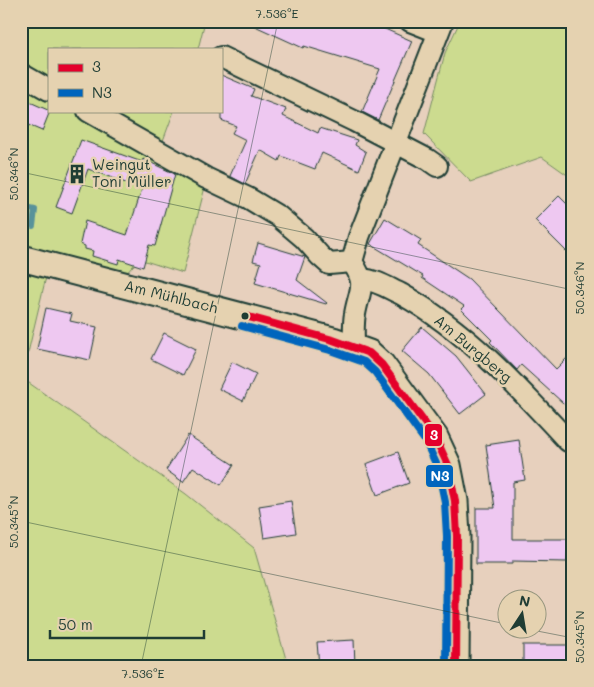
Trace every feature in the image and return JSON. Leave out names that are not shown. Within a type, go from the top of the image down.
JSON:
[{"type":"street","points":[[354,346],[354,315],[361,291],[357,270],[359,237],[440,26],[410,21]]},
{"type":"street","points":[[222,57],[345,117],[437,166]]},
{"type":"street","points":[[21,74],[48,89]]},
{"type":"street","name":"Am Burgberg","points":[[90,112],[206,178],[248,198],[278,216],[304,238],[329,264],[357,270],[370,279],[414,301],[452,328],[513,382],[568,440]]},
{"type":"street","name":"Am Mühlbach","points":[[21,258],[245,316],[354,346],[369,352],[382,365],[435,437],[448,465],[455,500],[457,536],[456,666]]},
{"type":"green space","points":[[21,21],[205,21],[198,48],[48,48],[48,112],[174,112],[157,157],[205,187],[183,273],[139,259],[125,275],[21,248]]},
{"type":"green space","points":[[460,21],[573,21],[573,179],[542,157],[471,182],[424,134],[445,53]]},
{"type":"green space","points":[[21,270],[46,277],[22,378],[186,494],[254,548],[288,666],[21,666]]},
{"type":"building","points":[[244,21],[367,21],[412,41],[378,120],[362,112],[380,69],[304,46],[303,48]]},
{"type":"building","points":[[222,75],[254,89],[251,96],[286,109],[283,116],[318,133],[320,128],[357,140],[355,145],[366,152],[359,170],[322,153],[315,169],[281,156],[279,161],[260,150],[245,184],[230,176],[246,140],[232,133],[236,126],[221,120]]},
{"type":"building","points":[[21,98],[50,112],[42,131],[21,122]]},
{"type":"building","points":[[81,140],[142,162],[143,159],[175,174],[155,246],[149,245],[143,267],[119,259],[118,264],[92,256],[93,251],[85,249],[85,246],[80,244],[85,221],[127,235],[142,189],[88,169],[72,213],[56,207]]},
{"type":"building","points":[[559,196],[573,210],[573,258],[535,220]]},
{"type":"building","points":[[385,218],[421,240],[418,245],[469,279],[556,369],[573,352],[573,412],[521,365],[517,370],[490,342],[492,340],[461,309],[464,306],[422,278],[423,276],[370,244]]},
{"type":"building","points":[[258,243],[305,257],[297,280],[327,303],[255,283],[261,263],[253,261]]},
{"type":"building","points":[[46,308],[72,314],[70,321],[97,327],[90,360],[37,349]]},
{"type":"building","points":[[422,327],[456,356],[486,394],[460,414],[429,374],[402,351]]},
{"type":"building","points":[[164,333],[196,349],[183,375],[151,359]]},
{"type":"building","points":[[232,362],[256,374],[243,401],[219,389]]},
{"type":"building","points":[[188,435],[234,465],[221,485],[193,467],[183,482],[166,470]]},
{"type":"building","points":[[519,440],[525,480],[513,482],[513,539],[568,539],[567,562],[513,561],[513,564],[476,564],[476,508],[495,508],[486,445]]},
{"type":"building","points":[[398,452],[409,483],[377,495],[366,464]]},
{"type":"building","points":[[291,501],[296,533],[264,538],[259,506]]},
{"type":"building","points":[[354,640],[355,666],[319,666],[317,642]]},
{"type":"building","points":[[523,645],[570,645],[570,666],[523,666]]},
{"type":"waterway","points":[[21,207],[35,210],[33,226]]},
{"type":"transit line","name":"3","points":[[245,316],[333,340],[369,353],[382,365],[435,437],[448,465],[455,501],[457,536],[456,666]]},
{"type":"transit line","name":"N3","points":[[242,326],[330,350],[364,362],[375,372],[426,442],[438,468],[445,502],[447,536],[446,666]]},
{"type":"place","name":"Weingut Toni Müller","points":[[77,174]]}]
